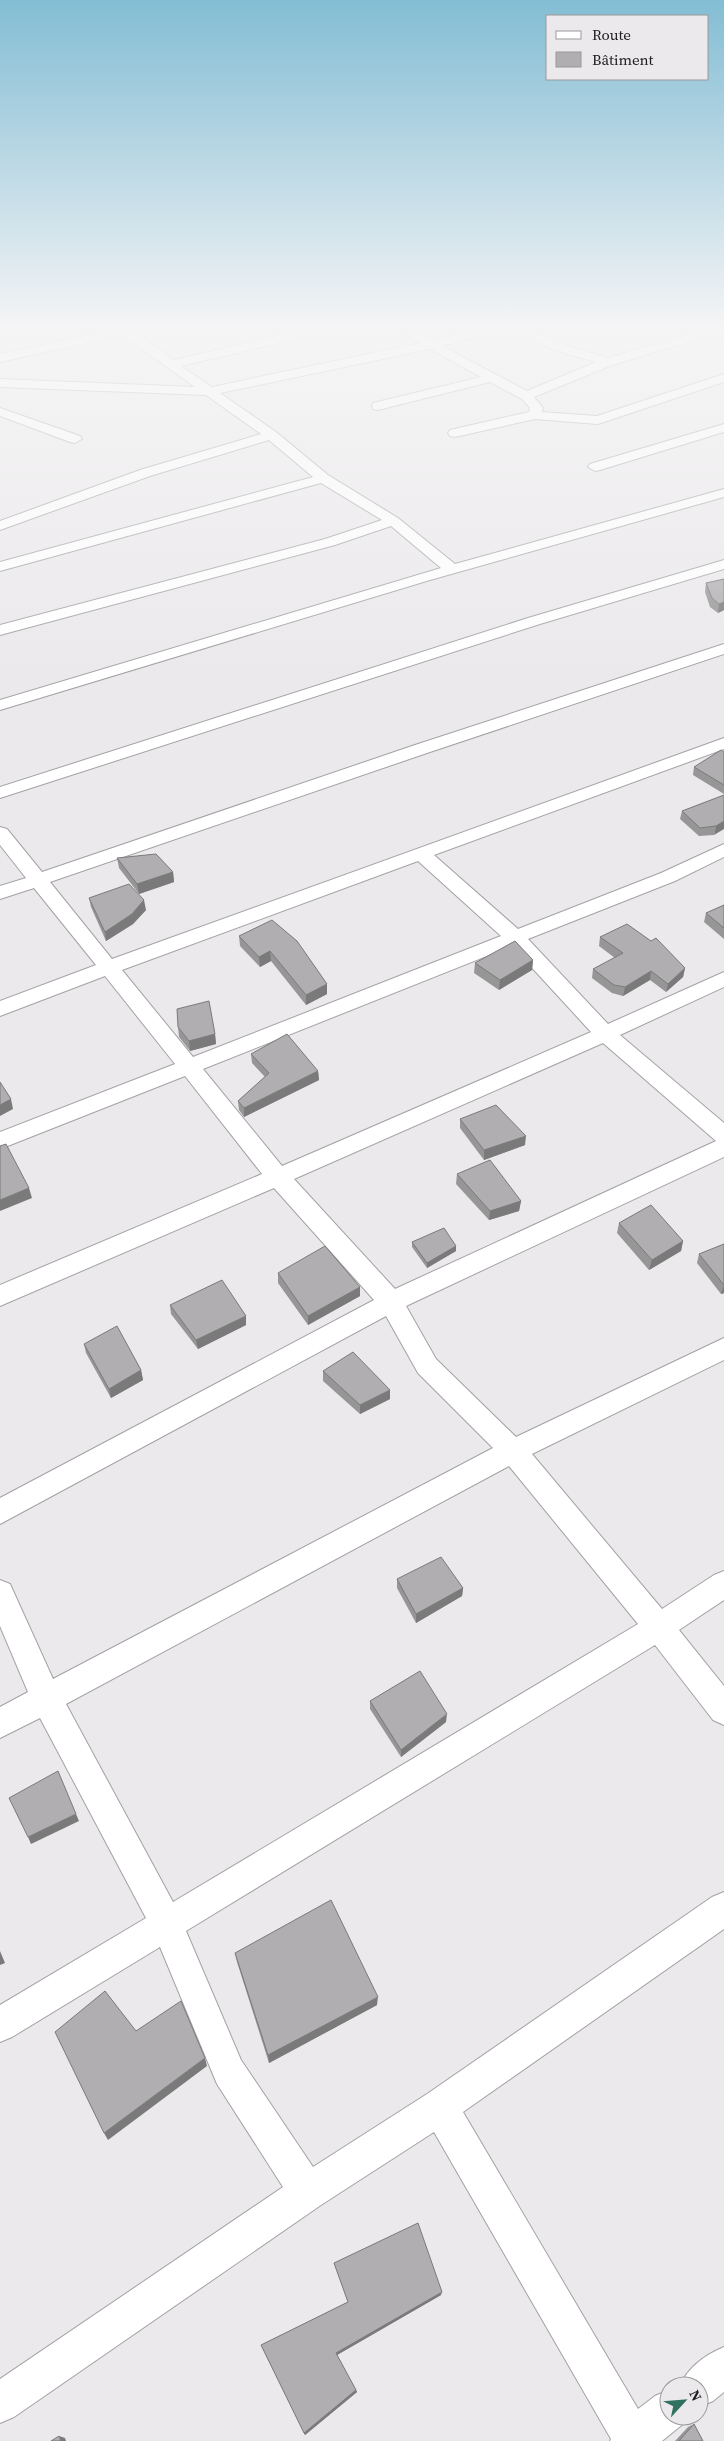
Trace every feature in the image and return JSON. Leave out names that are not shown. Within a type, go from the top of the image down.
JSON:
[{"type":"street","points":[[0,526],[146,473],[235,446]]},
{"type":"street","points":[[284,446],[322,478],[393,522],[452,569]]},
{"type":"street","points":[[595,467],[665,446]]},
{"type":"street","points":[[0,567],[164,524],[322,478]]},
{"type":"street","points":[[0,705],[452,569],[724,493]]},
{"type":"street","points":[[0,630],[330,542],[393,522]]},
{"type":"street","points":[[0,793],[534,621],[724,564]]},
{"type":"street","points":[[0,893],[411,752],[724,649]]},
{"type":"street","points":[[0,1009],[109,967],[724,743]]},
{"type":"street","points":[[0,833],[278,1176],[391,1302],[427,1366],[513,1451],[659,1627],[724,1710]]},
{"type":"street","points":[[0,1141],[668,877],[724,850]]},
{"type":"street","points":[[420,853],[515,937],[605,1034],[724,1136]]},
{"type":"street","points":[[0,1296],[522,1072],[724,979]]},
{"type":"street","points":[[0,1512],[391,1302],[724,1146]]},
{"type":"street","points":[[0,1723],[513,1451],[724,1348]]},
{"type":"street","points":[[0,2025],[659,1627],[724,1584]]},
{"type":"street","points":[[0,1593],[46,1698],[167,1925],[229,2072],[308,2192]]},
{"type":"street","points":[[0,2403],[308,2192],[440,2107],[724,1909]]},
{"type":"street","points":[[440,2107],[631,2440],[659,2418]]},
{"type":"street","points":[[709,2379],[724,2367]]},
{"type":"building","points":[[724,579],[724,602],[719,604],[712,598],[706,583]]},
{"type":"building","points":[[721,750],[724,752],[724,785],[694,767]]},
{"type":"building","points":[[724,795],[724,821],[716,826],[700,828],[682,811]]},
{"type":"building","points":[[156,854],[173,872],[137,884],[117,858]]},
{"type":"building","points":[[129,884],[144,900],[132,914],[105,932],[89,898]]},
{"type":"building","points":[[724,905],[724,928],[706,913]]},
{"type":"building","points":[[272,920],[297,941],[327,984],[306,995],[270,951],[259,957],[239,936]]},
{"type":"building","points":[[627,924],[651,941],[656,938],[685,968],[668,984],[651,971],[625,987],[614,985],[593,969],[623,953],[600,937]]},
{"type":"building","points":[[515,941],[533,960],[500,980],[475,963]]},
{"type":"building","points":[[209,1001],[215,1034],[189,1041],[178,1027],[177,1009]]},
{"type":"building","points":[[287,1034],[318,1071],[244,1108],[238,1101],[269,1073],[251,1054]]},
{"type":"building","points":[[0,1082],[11,1099],[0,1105]]},
{"type":"building","points":[[496,1105],[526,1136],[484,1150],[460,1119]]},
{"type":"building","points":[[6,1144],[29,1188],[0,1200],[0,1146]]},
{"type":"building","points":[[490,1160],[521,1201],[490,1211],[457,1174]]},
{"type":"building","points":[[651,1205],[683,1241],[652,1260],[619,1223]]},
{"type":"building","points":[[444,1228],[456,1246],[427,1263],[412,1242]]},
{"type":"building","points":[[724,1244],[724,1285],[699,1254]]},
{"type":"building","points":[[325,1246],[360,1287],[308,1316],[278,1273]]},
{"type":"building","points":[[222,1280],[246,1316],[196,1340],[170,1305]]},
{"type":"building","points":[[117,1326],[141,1370],[109,1389],[84,1344]]},
{"type":"building","points":[[353,1352],[390,1390],[360,1405],[323,1371]]},
{"type":"building","points":[[441,1557],[463,1588],[416,1614],[397,1579]]},
{"type":"building","points":[[420,1671],[447,1714],[401,1750],[370,1701]]},
{"type":"building","points":[[58,1771],[76,1814],[28,1837],[9,1798]]},
{"type":"building","points":[[331,1900],[378,1997],[268,2055],[235,1953]]},
{"type":"building","points":[[105,1991],[136,2031],[181,2001],[205,2058],[104,2133],[55,2032]]},
{"type":"building","points":[[418,2223],[442,2292],[336,2353],[356,2390],[304,2433],[261,2345],[348,2302],[334,2263]]},
{"type":"building","points":[[692,2426],[695,2426],[703,2441],[679,2441]]},
{"type":"building","points":[[59,2436],[61,2441],[51,2441]]}]
